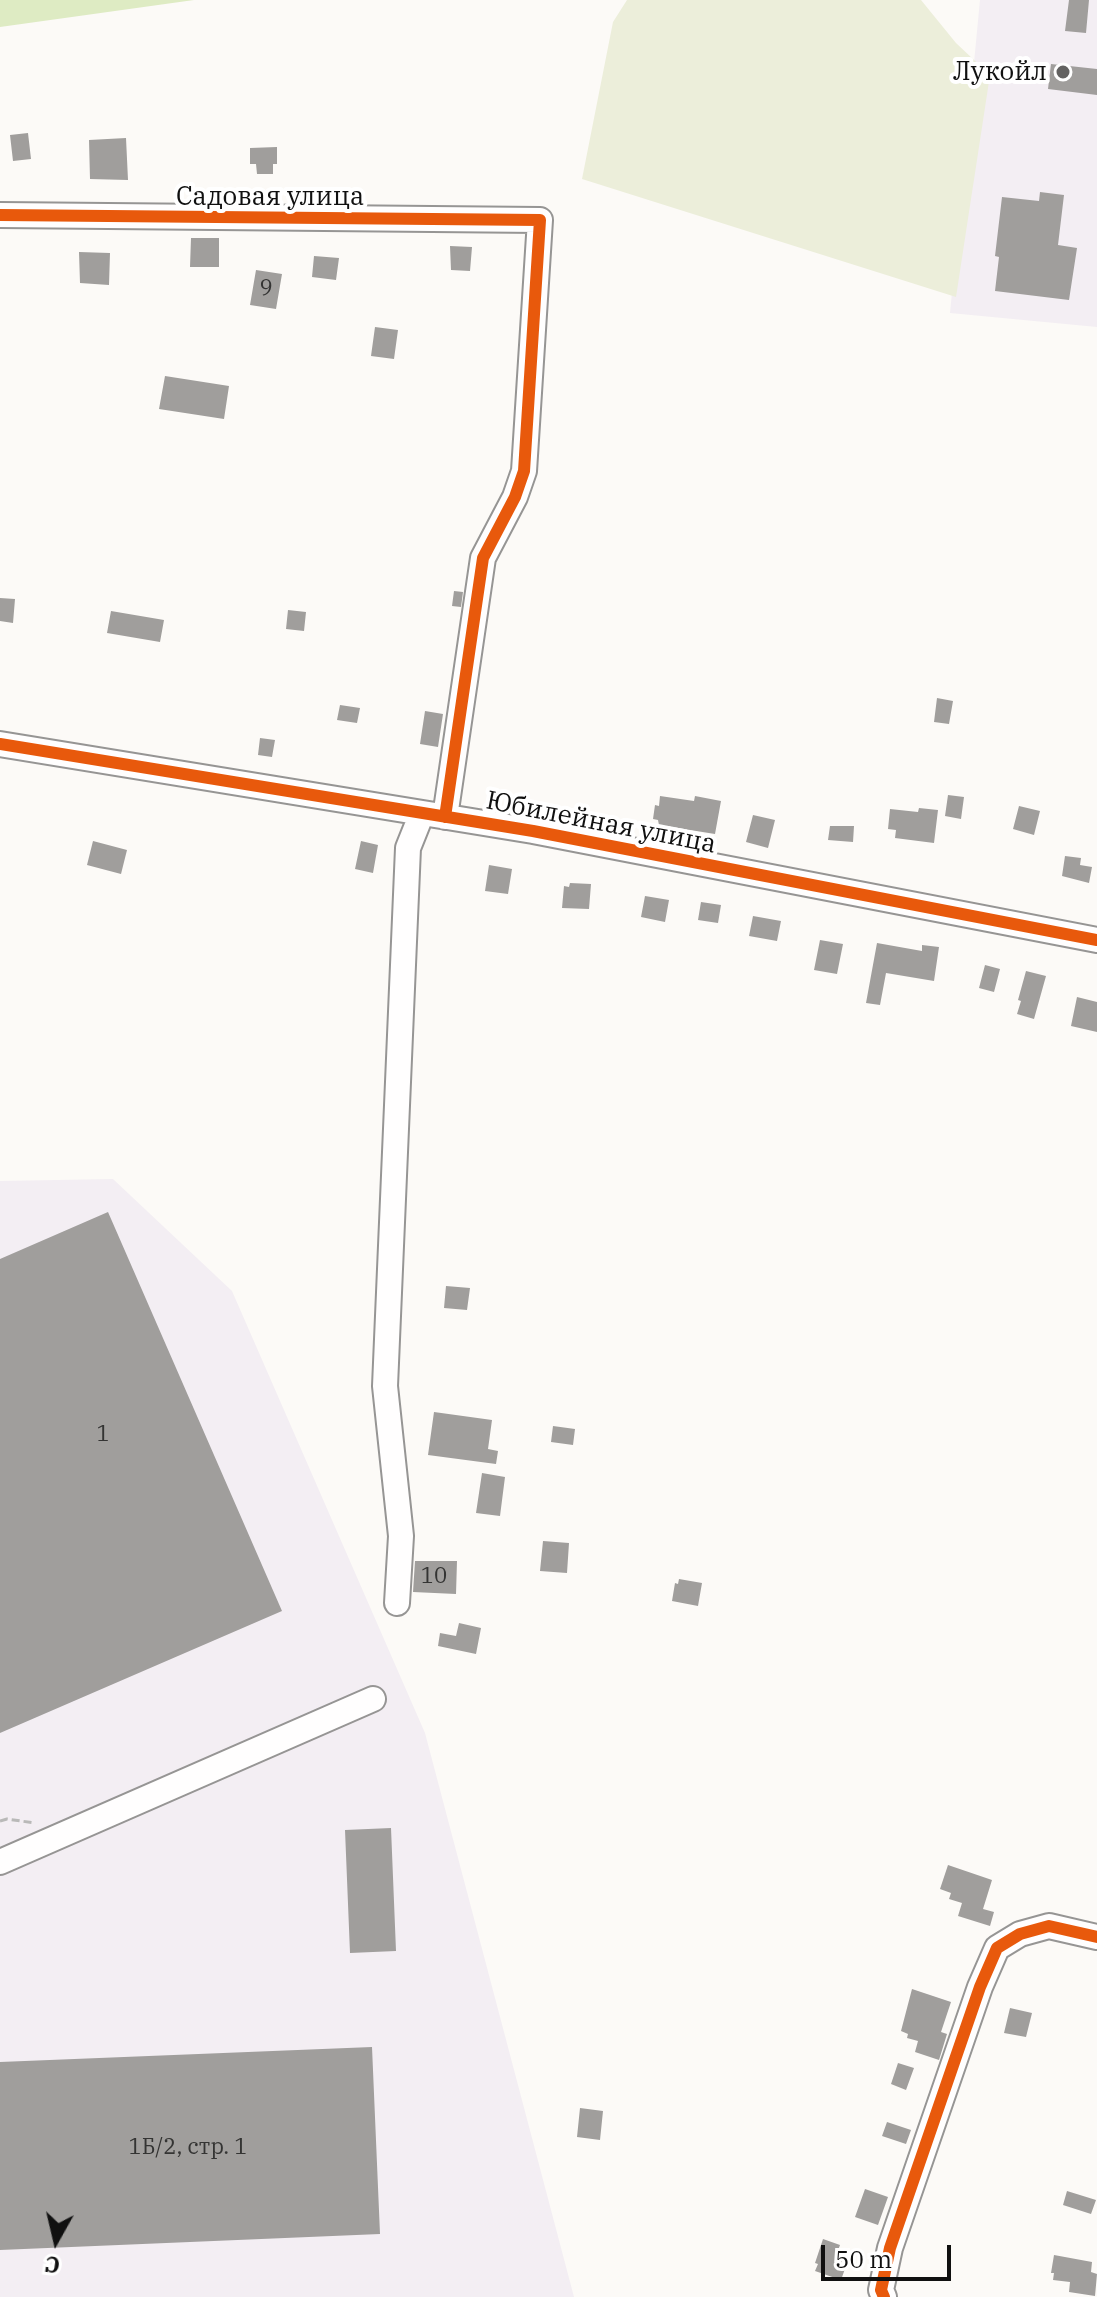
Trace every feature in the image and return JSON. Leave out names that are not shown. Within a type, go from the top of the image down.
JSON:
[{"type":"street","name":"Садовая улица","points":[[0,215],[540,220],[524,471],[515,497],[483,558],[433,815]]},
{"type":"street","name":"Юбилейная улица","points":[[0,744],[533,831],[1097,940]]},
{"type":"street","points":[[397,1603],[401,1536],[385,1386],[408,848],[433,815]]},
{"type":"street","points":[[0,1862],[373,1699]]},
{"type":"street","points":[[884,2297],[881,2290],[890,2248],[980,1987],[997,1948],[1020,1934],[1049,1926],[1097,1937]]},
{"type":"shaded area","points":[[980,0],[1097,0],[1097,327],[950,313]]},
{"type":"shaded area","points":[[113,1179],[232,1291],[425,1733],[574,2297],[0,2297],[0,1181]]},
{"type":"green space","points":[[0,0],[194,0],[0,27]]},
{"type":"green space","points":[[627,0],[921,0],[956,43],[990,75],[956,297],[582,179],[613,22]]},
{"type":"building","points":[[1069,0],[1089,0],[1086,33],[1065,31]]},
{"type":"building","points":[[1051,64],[1097,69],[1097,95],[1048,89]]},
{"type":"building","points":[[28,133],[31,159],[13,161],[10,135]]},
{"type":"building","points":[[126,138],[128,180],[90,179],[89,140]]},
{"type":"building","points":[[277,147],[277,164],[273,164],[273,174],[257,174],[256,164],[250,164],[250,148]]},
{"type":"building","points":[[1040,192],[1064,195],[1058,245],[1077,248],[1069,300],[995,291],[999,257],[995,256],[1002,197],[1039,201]]},
{"type":"building","points":[[191,238],[219,238],[219,267],[190,267]]},
{"type":"building","points":[[450,246],[472,247],[470,271],[451,270]]},
{"type":"building","points":[[79,252],[110,253],[109,285],[80,283]]},
{"type":"building","points":[[314,256],[339,258],[336,280],[312,277]]},
{"type":"building","points":[[256,270],[282,274],[276,309],[250,305]]},
{"type":"building","points":[[375,327],[398,330],[394,359],[371,356]]},
{"type":"building","points":[[165,376],[229,386],[224,419],[159,409]]},
{"type":"building","points":[[454,591],[463,592],[461,607],[452,606]]},
{"type":"building","points":[[0,598],[15,599],[13,623],[0,621]]},
{"type":"building","points":[[288,610],[306,612],[304,631],[286,629]]},
{"type":"building","points":[[111,611],[164,620],[160,642],[107,633]]},
{"type":"building","points":[[937,698],[953,701],[949,724],[934,722]]},
{"type":"building","points":[[340,705],[360,708],[357,723],[337,720]]},
{"type":"building","points":[[425,711],[443,714],[438,747],[420,744]]},
{"type":"building","points":[[260,738],[275,740],[272,757],[258,755]]},
{"type":"building","points":[[948,795],[964,797],[961,819],[945,816]]},
{"type":"building","points":[[660,796],[694,801],[695,796],[721,801],[715,834],[659,825],[658,820],[653,819]]},
{"type":"building","points":[[1019,806],[1040,811],[1034,835],[1013,829]]},
{"type":"building","points":[[919,808],[938,810],[934,843],[895,838],[896,830],[888,829],[890,809],[918,812]]},
{"type":"building","points":[[753,815],[775,820],[768,848],[746,842]]},
{"type":"building","points":[[830,826],[854,826],[853,842],[828,840]]},
{"type":"building","points":[[93,841],[127,850],[121,874],[87,865]]},
{"type":"building","points":[[361,841],[378,845],[373,873],[355,869]]},
{"type":"building","points":[[1065,856],[1081,858],[1080,865],[1092,867],[1089,883],[1062,876]]},
{"type":"building","points":[[489,865],[512,869],[508,894],[485,891]]},
{"type":"building","points":[[570,883],[591,884],[589,909],[562,908],[564,886],[569,887]]},
{"type":"building","points":[[645,896],[669,900],[665,922],[641,917]]},
{"type":"building","points":[[701,902],[721,905],[718,923],[698,920]]},
{"type":"building","points":[[753,916],[781,921],[777,941],[749,936]]},
{"type":"building","points":[[820,940],[843,944],[837,974],[814,970]]},
{"type":"building","points":[[877,943],[922,951],[922,945],[939,947],[934,981],[886,973],[880,1005],[866,1003]]},
{"type":"building","points":[[985,965],[1000,969],[994,992],[979,988]]},
{"type":"building","points":[[1026,971],[1046,976],[1034,1019],[1017,1014]]},
{"type":"building","points":[[1077,997],[1097,1002],[1097,1032],[1071,1026]]},
{"type":"building","points":[[108,1212],[282,1611],[0,1733],[0,1259]]},
{"type":"building","points":[[446,1286],[470,1288],[467,1310],[444,1308]]},
{"type":"building","points":[[434,1412],[492,1420],[488,1449],[498,1451],[496,1464],[428,1455]]},
{"type":"building","points":[[553,1426],[575,1429],[573,1445],[551,1442]]},
{"type":"building","points":[[482,1473],[505,1477],[500,1516],[476,1513]]},
{"type":"building","points":[[543,1541],[569,1543],[567,1573],[540,1571]]},
{"type":"building","points":[[415,1561],[457,1561],[456,1594],[413,1592]]},
{"type":"building","points":[[679,1579],[702,1583],[698,1606],[672,1601],[675,1583],[678,1584]]},
{"type":"building","points":[[459,1623],[481,1628],[476,1654],[438,1646],[440,1633],[456,1636]]},
{"type":"building","points":[[391,1828],[396,1951],[350,1953],[345,1830]]},
{"type":"building","points":[[948,1865],[992,1880],[983,1909],[994,1912],[990,1926],[958,1916],[962,1903],[949,1899],[951,1893],[940,1889]]},
{"type":"building","points":[[912,1989],[951,2002],[941,2032],[947,2034],[939,2060],[915,2052],[918,2041],[907,2038],[908,2034],[901,2031]]},
{"type":"building","points":[[1010,2008],[1032,2013],[1026,2037],[1004,2033]]},
{"type":"building","points":[[372,2047],[380,2234],[0,2250],[0,2062]]},
{"type":"building","points":[[898,2063],[914,2068],[906,2090],[891,2084]]},
{"type":"building","points":[[580,2108],[603,2111],[600,2140],[577,2137]]},
{"type":"building","points":[[887,2122],[911,2130],[906,2144],[882,2136]]},
{"type":"building","points":[[865,2189],[888,2197],[878,2225],[855,2217]]},
{"type":"building","points":[[1067,2191],[1096,2200],[1091,2214],[1063,2205]]},
{"type":"building","points":[[823,2239],[840,2245],[836,2256],[843,2259],[841,2264],[846,2266],[841,2280],[815,2271]]},
{"type":"building","points":[[1054,2255],[1092,2262],[1091,2272],[1097,2274],[1095,2296],[1069,2292],[1070,2282],[1053,2280]]},
{"type":"cycle path","points":[[0,215],[540,220],[524,471],[515,497],[483,558],[445,817]]},
{"type":"cycle path","points":[[0,744],[533,831],[1097,940]]},
{"type":"cycle path","points":[[884,2297],[881,2290],[890,2248],[980,1987],[997,1948],[1020,1934],[1049,1926],[1097,1937]]},
{"type":"place","name":"Лукойл","points":[[1063,72]]}]
